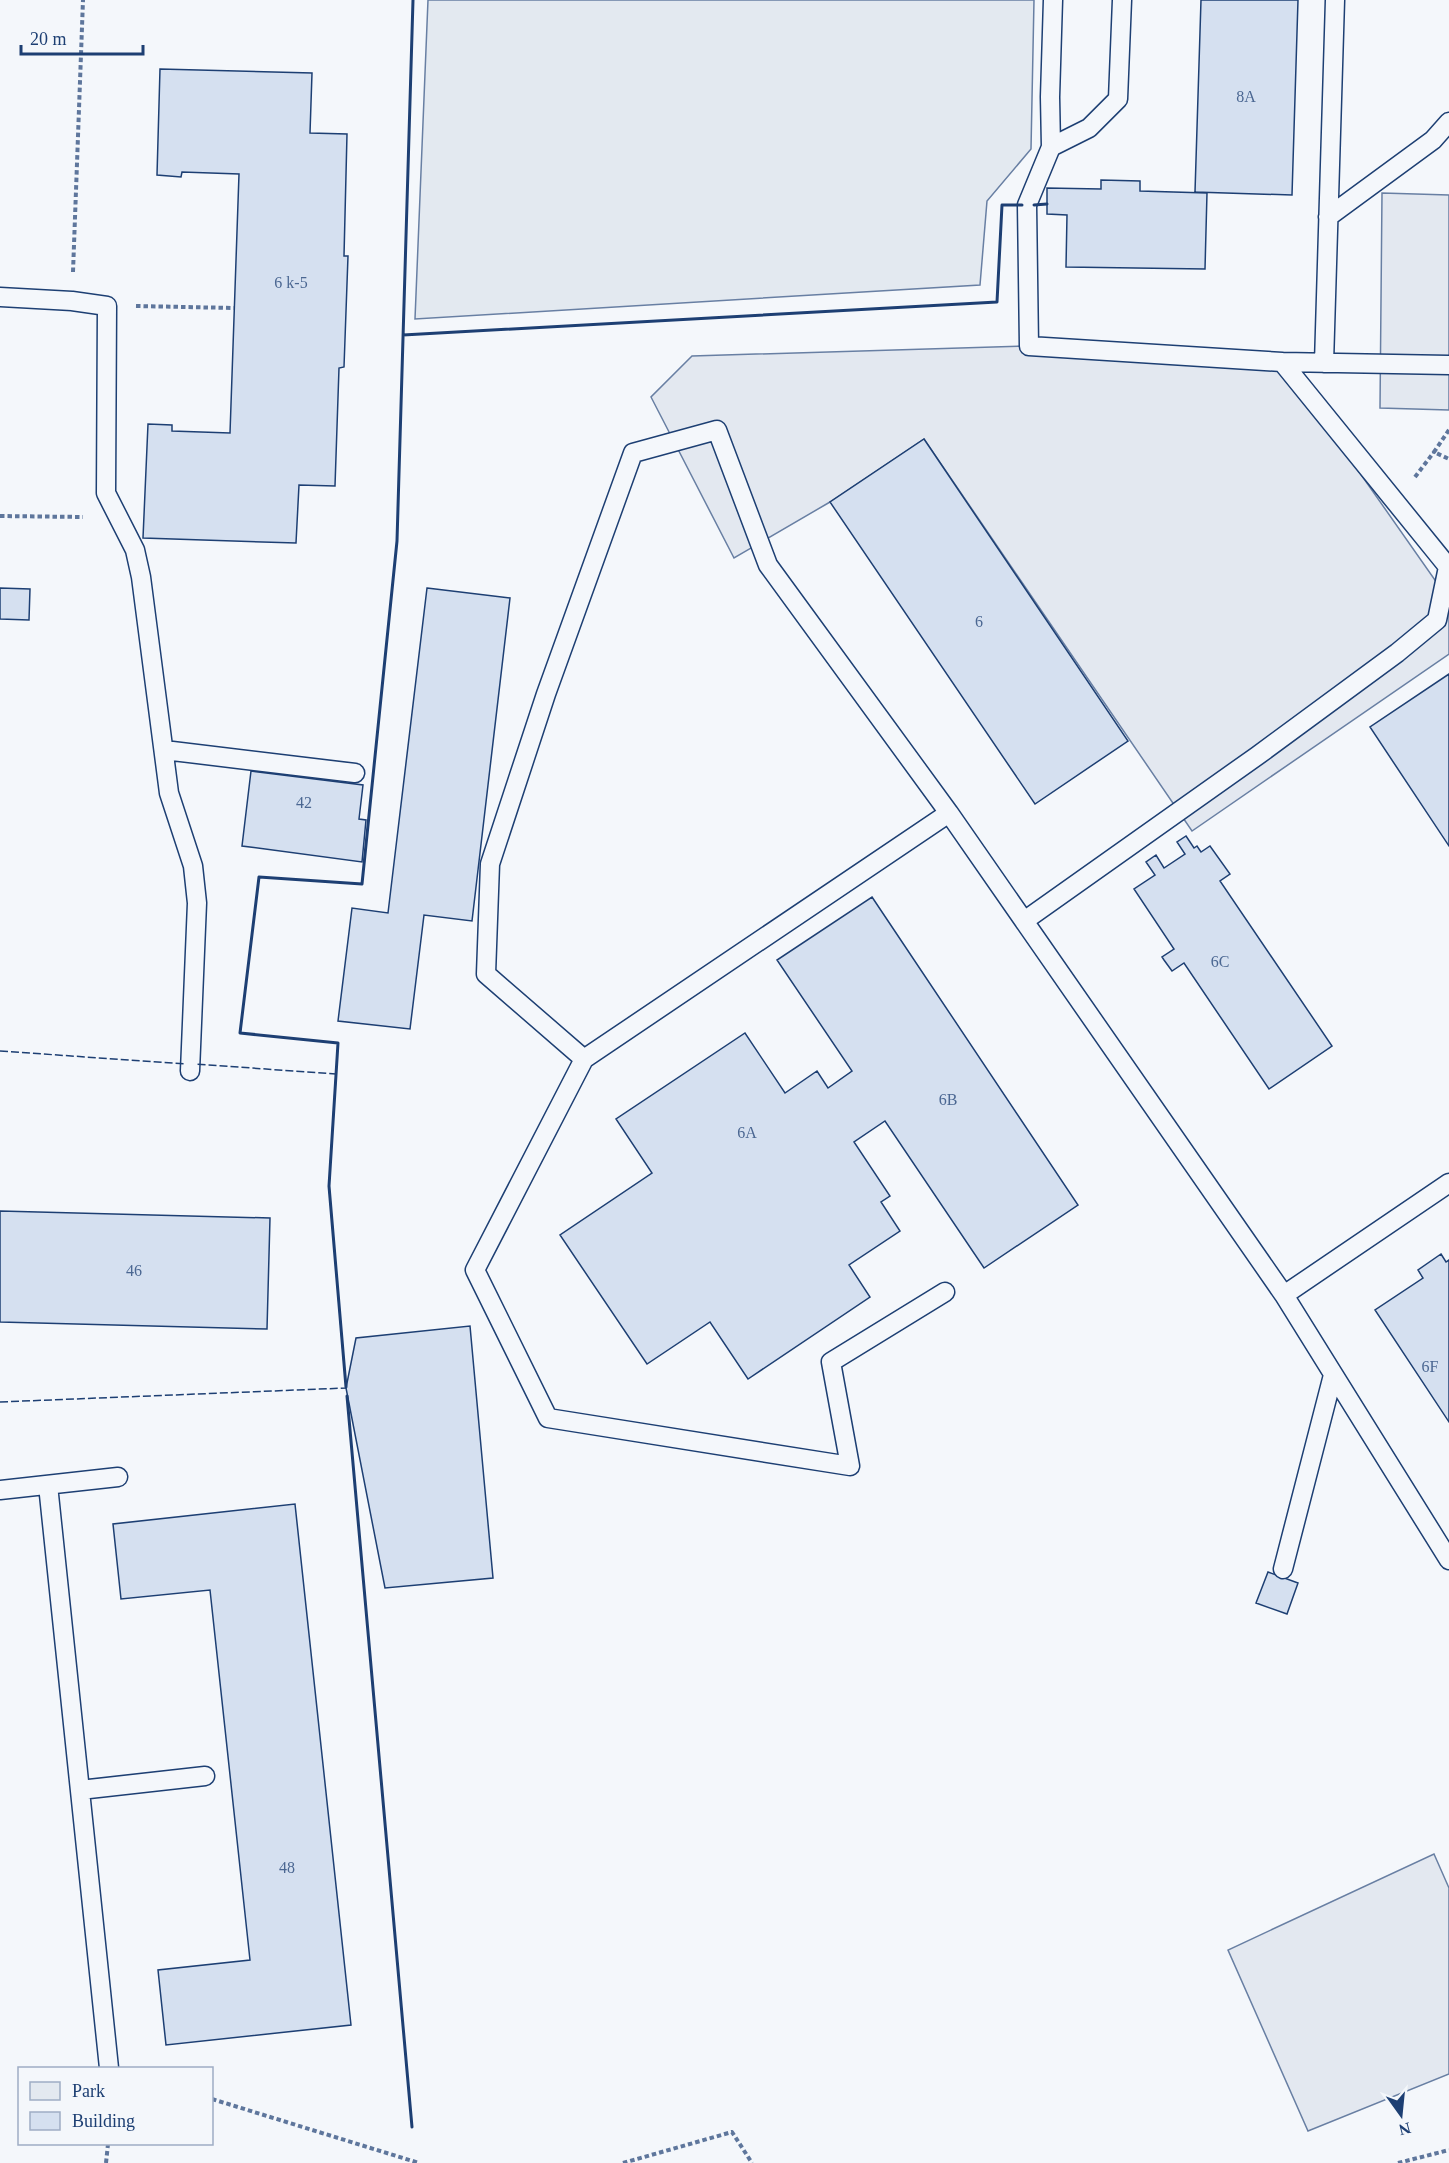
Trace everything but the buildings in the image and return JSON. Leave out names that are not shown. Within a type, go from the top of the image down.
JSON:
[{"type":"lane","points":[[1053,0],[1051,147],[1027,205],[1029,346],[1282,362],[1449,364]]},
{"type":"lane","points":[[1051,147],[1089,128],[1118,99],[1122,0]]},
{"type":"lane","points":[[1324,363],[1335,0]]},
{"type":"lane","points":[[1328,216],[1433,140],[1449,122]]},
{"type":"lane","points":[[0,297],[72,301],[107,306],[106,493],[135,549],[141,577],[170,793],[193,866],[197,903],[190,1071]]},
{"type":"lane","points":[[1024,921],[1257,756],[1397,653],[1437,620],[1448,568],[1282,362]]},
{"type":"lane","points":[[584,1059],[486,974],[490,864],[546,694],[633,453],[717,430],[768,566],[949,813],[1284,1295],[1449,1560]]},
{"type":"lane","points":[[164,750],[355,773]]},
{"type":"lane","points":[[945,1292],[831,1362],[850,1466],[548,1418],[475,1270],[584,1059],[949,813]]},
{"type":"lane","points":[[1284,1295],[1449,1183]]},
{"type":"lane","points":[[1283,1569],[1333,1375]]},
{"type":"lane","points":[[0,1490],[118,1477]]},
{"type":"lane","points":[[48,1485],[109,2067]]},
{"type":"lane","points":[[80,1790],[205,1776]]},
{"type":"path","points":[[72,301],[83,0]]},
{"type":"path","points":[[107,306],[234,308]]},
{"type":"path","points":[[1449,430],[1434,452],[1449,459]]},
{"type":"path","points":[[0,516],[118,517]]},
{"type":"path","points":[[213,2099],[418,2163]]},
{"type":"path","points":[[623,2163],[732,2132],[752,2163]]},
{"type":"path","points":[[106,2163],[108,2145]]},
{"type":"path","points":[[1398,2163],[1449,2150]]},
{"type":"green space","points":[[428,0],[1034,0],[1031,149],[987,201],[980,285],[415,319]]},
{"type":"shaded area","points":[[1382,193],[1449,195],[1449,410],[1380,408]]},
{"type":"shaded area","points":[[1028,346],[1282,362],[1449,600],[1449,654],[1192,831],[924,439],[830,502],[734,558],[651,397],[692,356]]},
{"type":"shaded area","points":[[1434,1854],[1449,1888],[1449,2074],[1308,2131],[1228,1950]]},
{"type":"fence","points":[[0,1051],[186,1064]]},
{"type":"fence","points":[[0,1402],[346,1388],[329,1186],[336,1074],[195,1064]]},
{"type":"wall","points":[[346,1387],[329,1186],[338,1043],[240,1033],[259,877],[362,884],[397,541],[413,0]]},
{"type":"wall","points":[[1034,205],[1047,204]]},
{"type":"wall","points":[[403,335],[997,302],[1002,205],[1022,205]]},
{"type":"wall","points":[[347,1396],[412,2127]]}]
